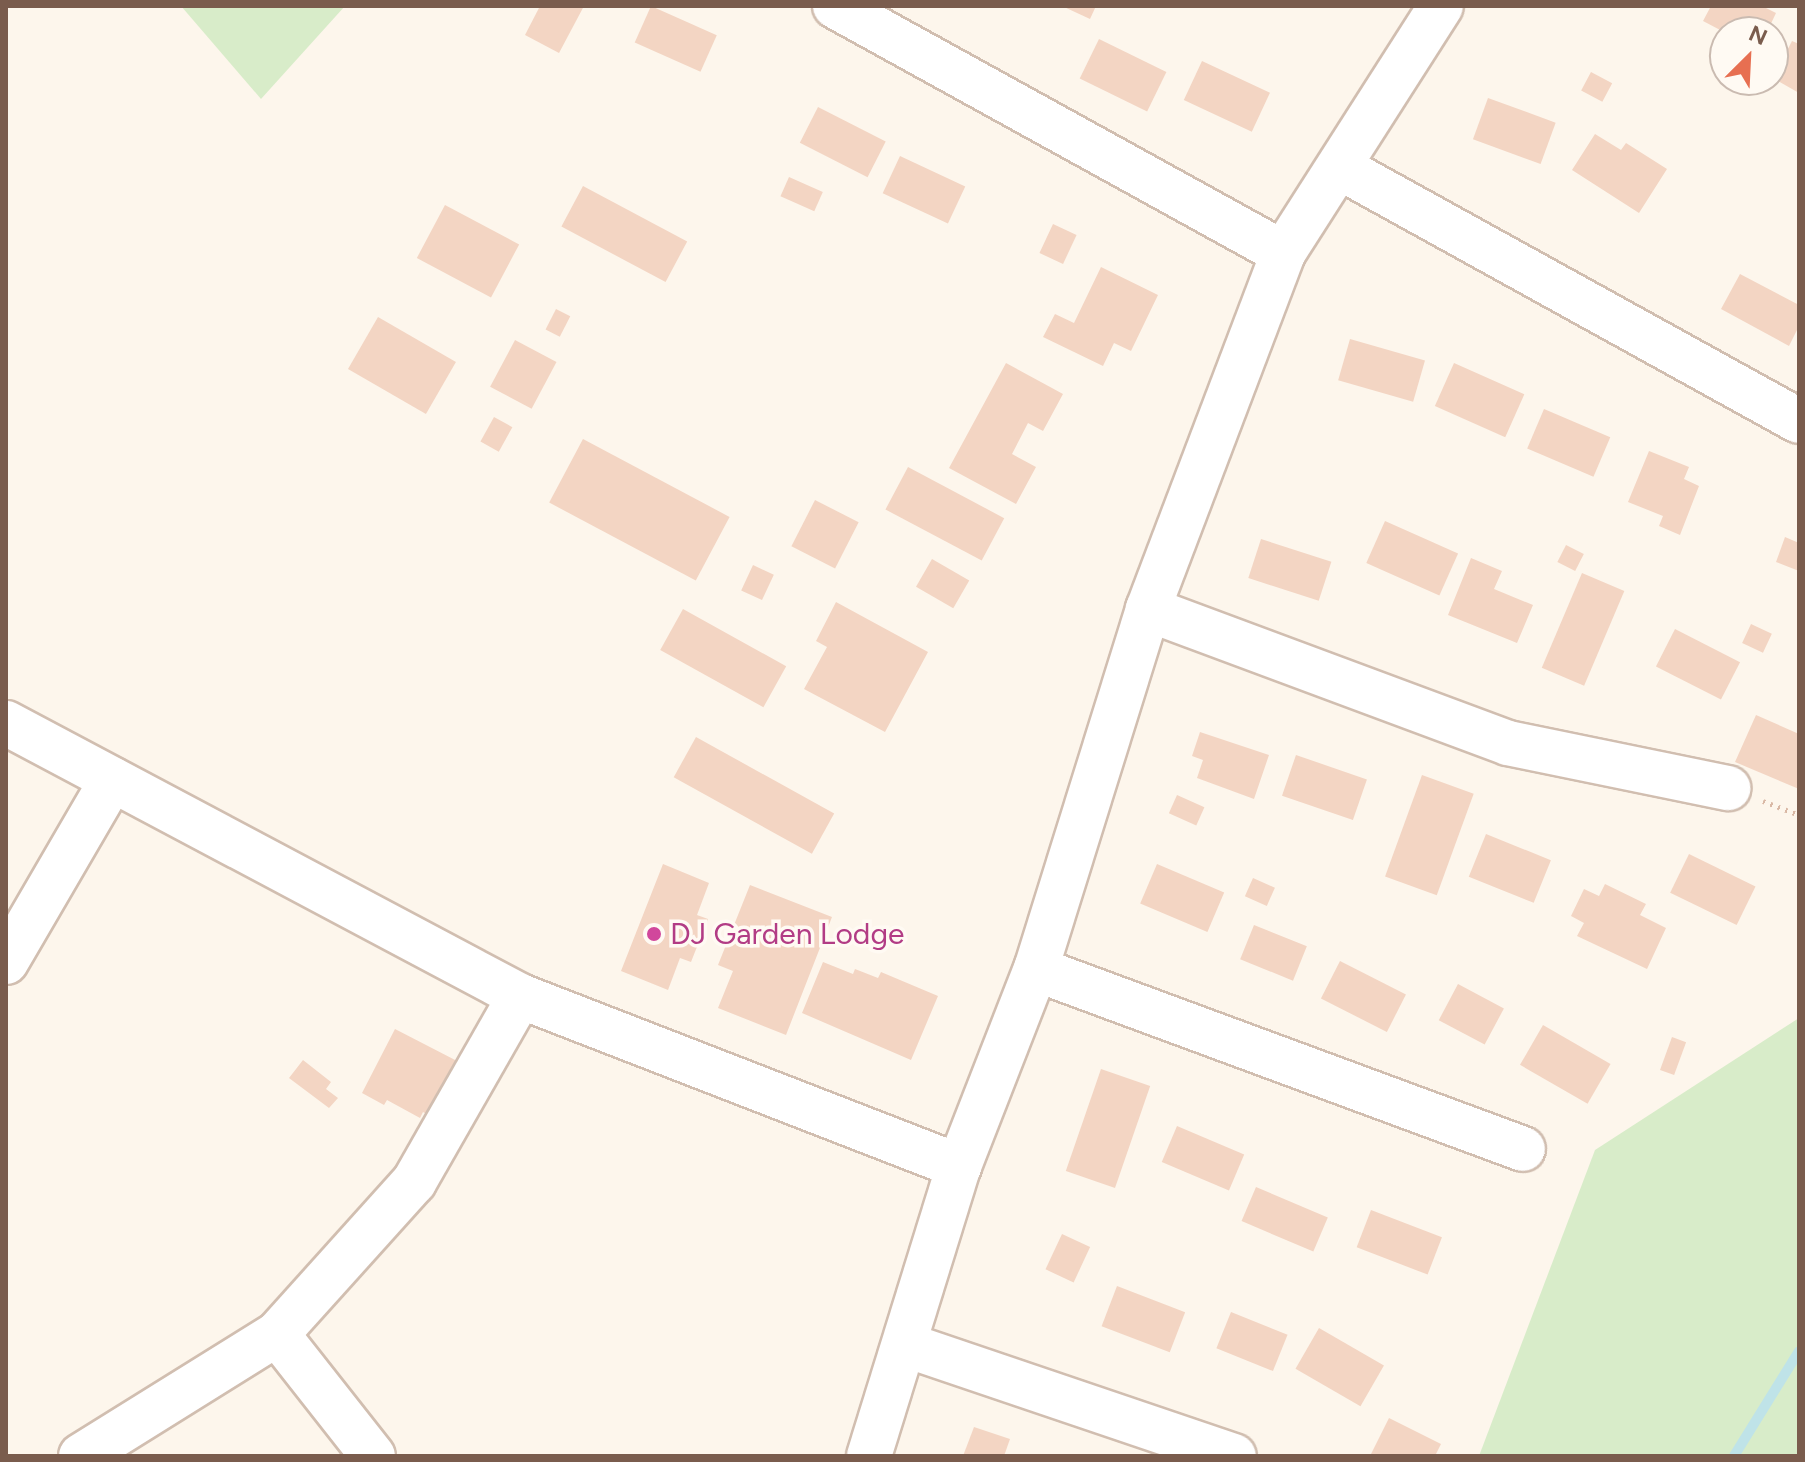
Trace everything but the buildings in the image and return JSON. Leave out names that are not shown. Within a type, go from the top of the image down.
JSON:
[{"type":"street","points":[[835,6],[1283,253]]},
{"type":"street","points":[[869,1456],[906,1345],[959,1166],[1036,969],[1148,609],[1283,253],[1441,6]]},
{"type":"street","points":[[1339,167],[1799,421]]},
{"type":"street","points":[[1148,609],[1508,743],[1728,788]]},
{"type":"street","points":[[6,723],[520,996],[959,1166]]},
{"type":"street","points":[[6,962],[112,780]]},
{"type":"street","points":[[1036,969],[1523,1149]]},
{"type":"street","points":[[81,1456],[277,1334],[414,1182],[520,996]]},
{"type":"street","points":[[277,1334],[373,1456]]},
{"type":"street","points":[[906,1345],[1234,1456]]},
{"type":"green space","points":[[181,6],[345,6],[261,99]]},
{"type":"green space","points":[[1799,1018],[1799,1456],[1479,1456],[1595,1150]]},
{"type":"waterway","points":[[1734,1456],[1799,1351]]},
{"type":"place","name":"DJ Garden Lodge","points":[[654,934]]}]
